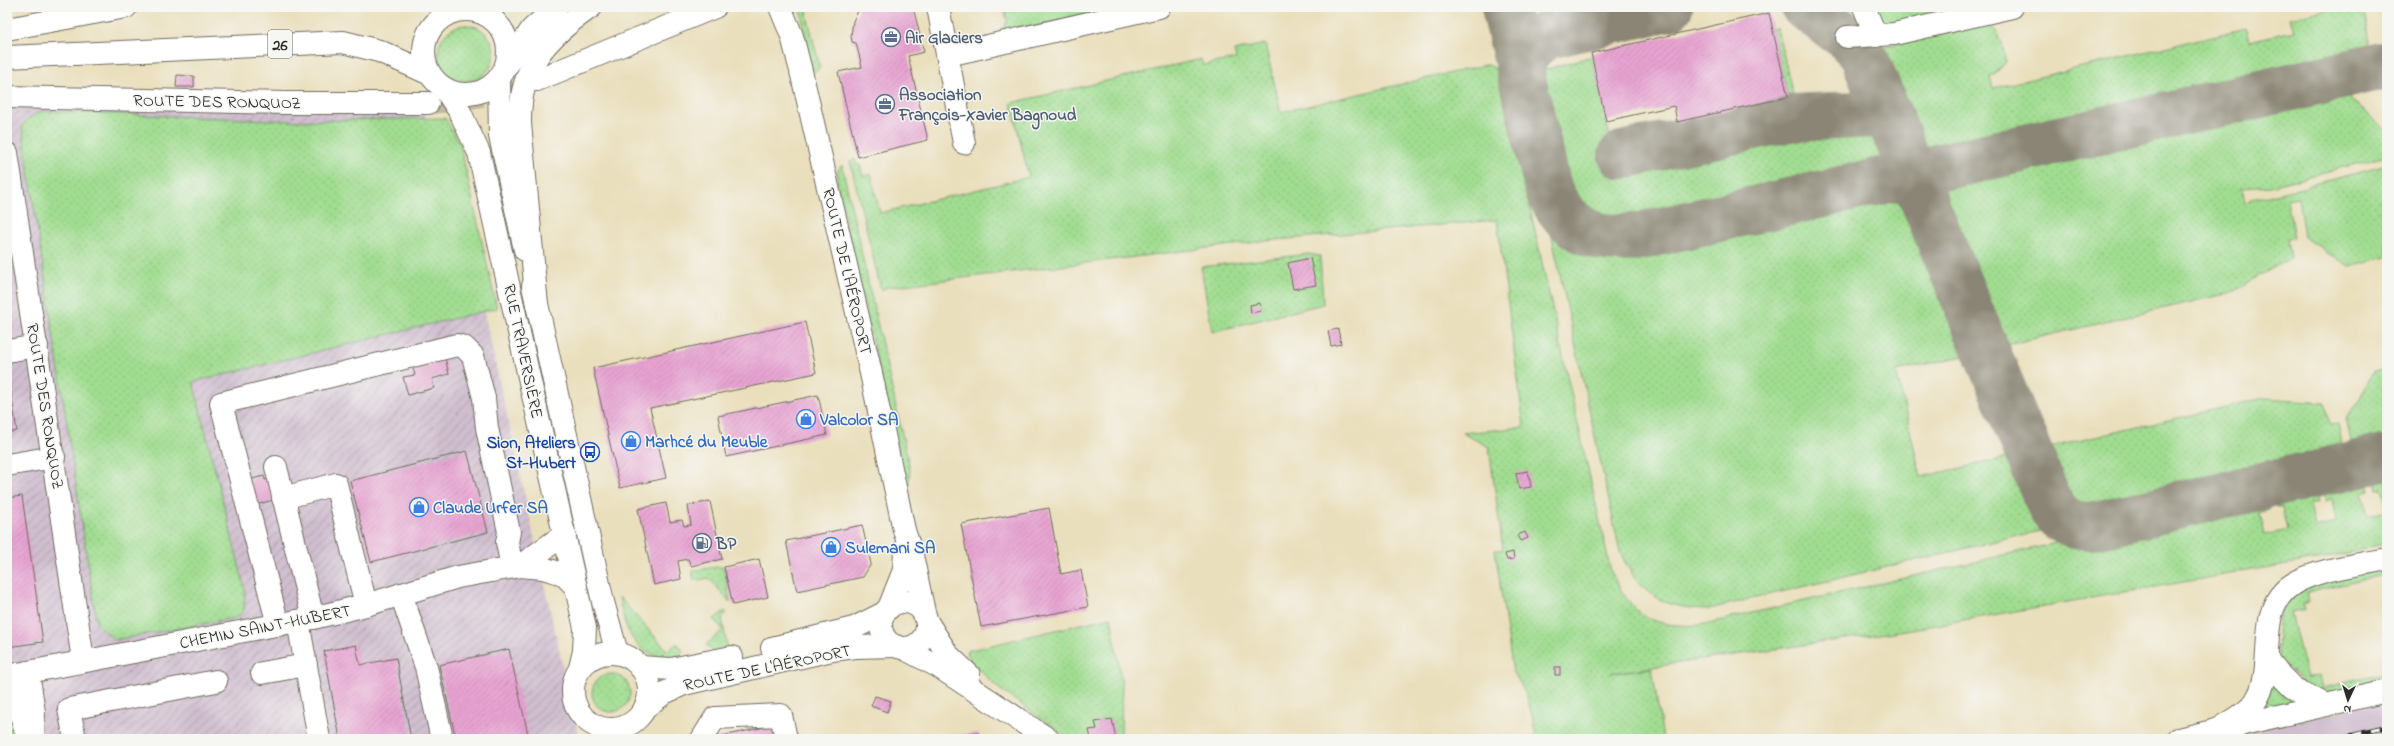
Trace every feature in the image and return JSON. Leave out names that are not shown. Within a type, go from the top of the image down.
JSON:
[{"type":"main road","points":[[7,29],[126,7]]},
{"type":"main road","points":[[437,81],[455,93],[478,93],[490,87],[503,72],[532,29],[556,7]]},
{"type":"main road","points":[[537,305],[520,123],[520,101],[527,76],[543,47],[559,30],[591,7]]},
{"type":"main road","points":[[537,80],[715,7]]},
{"type":"main road","name":"ROUTE DE L'AÉROPORT","points":[[780,7],[792,36],[801,71],[871,373],[906,538],[912,555],[926,619],[948,655],[1007,711]]},
{"type":"main road","points":[[938,7],[964,143]]},
{"type":"main road","points":[[948,55],[1159,7]]},
{"type":"main road","points":[[1864,7],[1876,36]]},
{"type":"main road","points":[[1847,37],[1894,34],[2012,7]]},
{"type":"main road","name":"RUE TRAVERSIÈRE","points":[[580,668],[584,651],[584,628],[576,587],[479,153],[460,112],[425,66],[425,46],[435,17],[458,10],[484,12],[495,22],[506,38],[508,48],[503,72],[500,136],[603,602],[617,653]]},
{"type":"main road","name":"26","points":[[7,57],[342,42],[379,51],[437,81]]},
{"type":"main road","name":"ROUTE DES RONQUOZ","points":[[7,96],[288,103],[428,103]]},
{"type":"main road","name":"ROUTE DES RONQUOZ","points":[[7,153],[54,457],[83,660]]},
{"type":"main road","points":[[319,739],[306,665],[296,621],[221,403],[457,345],[464,347],[473,356],[484,398],[487,428],[509,532],[507,542],[516,566]]},
{"type":"main road","points":[[7,351],[37,346]]},
{"type":"main road","points":[[7,465],[54,457]]},
{"type":"main road","points":[[276,466],[283,498],[296,621]]},
{"type":"main road","points":[[283,498],[336,484],[366,605]]},
{"type":"main road","name":"CHEMIN SAINT-HUBERT","points":[[516,566],[564,534]]},
{"type":"main road","name":"ROUTE DE L'AÉROPORT","points":[[640,667],[671,669],[706,663],[854,628],[887,610],[904,570],[906,538]]},
{"type":"main road","points":[[2216,731],[2241,715],[2255,702],[2264,682],[2268,658],[2272,613],[2292,585],[2313,576],[2387,559]]},
{"type":"main road","name":"CHEMIN SAINT-HUBERT","points":[[15,674],[296,621],[366,605],[458,577],[516,566],[543,568],[563,574],[576,587]]},
{"type":"main road","points":[[401,594],[426,667],[442,739]]},
{"type":"main road","points":[[903,602],[916,606],[926,619],[927,627],[922,640],[910,647],[899,647],[885,638],[882,632],[882,619],[887,610],[903,602]]},
{"type":"main road","name":"ROUTE DE L'AÉROPORT","points":[[636,723],[675,687],[684,684],[832,650],[856,647],[899,647],[939,667],[1048,739]]},
{"type":"main road","points":[[617,653],[631,659],[640,667],[647,678],[649,688],[636,723],[613,729],[600,727],[595,730],[579,712],[574,700],[574,680],[580,668],[596,656],[617,653]]},
{"type":"main road","points":[[2268,658],[2281,676],[2293,688],[2326,705]]},
{"type":"main road","points":[[262,673],[306,665]]},
{"type":"main road","points":[[15,674],[34,712],[33,737]]},
{"type":"main road","points":[[75,739],[69,709],[216,681]]},
{"type":"main road","points":[[2178,739],[2387,691]]},
{"type":"main road","points":[[702,739],[715,718],[781,715],[786,739]]},
{"type":"shaded area","points":[[7,106],[423,112],[448,151],[579,739],[7,739]]},
{"type":"shaded area","points":[[2387,700],[2387,739],[2222,739]]},
{"type":"green space","points":[[800,7],[808,7],[807,15],[820,68],[815,72],[811,68]]},
{"type":"green space","points":[[1004,7],[1120,7],[1000,35],[1007,21]]},
{"type":"green space","points":[[1875,7],[1975,7],[1886,25],[1880,21]]},
{"type":"green space","points":[[2340,7],[2362,7],[2368,29],[2369,44],[2366,51],[2361,56],[2340,66],[1918,158],[1913,153],[1869,45],[1879,48],[1983,22],[1998,33],[2006,62],[1995,74],[1990,76],[1993,88],[2246,28],[2249,41],[2294,31],[2290,18]]},
{"type":"green space","points":[[466,25],[477,27],[486,33],[492,42],[494,53],[492,64],[486,73],[477,79],[466,81],[455,79],[446,73],[440,64],[438,53],[440,42],[446,33],[455,27]]},
{"type":"green space","points":[[1777,28],[1793,94],[1788,97],[1772,29]]},
{"type":"green space","points":[[1265,44],[1281,112],[1489,64],[1497,71],[1529,204],[1611,572],[1627,599],[1636,609],[1645,616],[1656,621],[1669,624],[1700,625],[2265,495],[2269,510],[2259,513],[2264,535],[2287,530],[2282,508],[2277,508],[2273,493],[2314,483],[2318,502],[2310,504],[2315,527],[2336,522],[2332,499],[2325,501],[2321,482],[2365,472],[2370,491],[2363,493],[2368,516],[2387,511],[2387,543],[2328,557],[1900,631],[1611,673],[1652,668],[1663,739],[1536,739],[1529,704],[1518,680],[1513,673],[1495,550],[1503,550],[1489,447],[1462,433],[1524,427],[1497,220],[1266,241],[888,287],[881,290],[850,161],[855,159],[857,165],[860,165],[863,176],[871,174],[880,213],[1029,177],[1011,103],[1201,59],[1203,65],[1236,59],[1234,51]]},
{"type":"green space","points":[[1592,56],[1617,168],[1811,125],[1851,121],[1875,123],[1884,126],[1896,162],[1895,165],[1633,223],[1597,216],[1585,209],[1568,188],[1541,71]]},
{"type":"green space","points":[[2312,93],[2348,98],[2367,112],[2385,130],[2387,156],[2271,186],[2242,188],[2245,202],[2387,165],[2387,257],[2349,266],[2304,237],[2298,198],[2287,200],[2294,237],[2287,240],[2290,258],[2230,293],[1994,348],[1991,345],[1927,193],[1929,184]]},
{"type":"green space","points":[[42,111],[295,121],[445,118],[460,144],[497,308],[193,382],[245,589],[244,609],[239,617],[115,640],[97,624],[22,126],[29,118]]},
{"type":"green space","points":[[842,165],[910,469],[908,490],[905,487],[837,182],[838,170]]},
{"type":"green space","points":[[1910,187],[1977,353],[1896,371],[1921,477],[2014,456],[2025,473],[2049,519],[2056,527],[1709,609],[1678,606],[1654,596],[1635,579],[1620,552],[1551,233],[1564,243],[1585,253],[1601,257],[1609,257]]},
{"type":"green space","points":[[1308,254],[1320,256],[1323,304],[1212,332],[1201,267]]},
{"type":"green space","points":[[2387,369],[2387,449],[2354,456],[2346,418],[2360,398],[2373,372]]},
{"type":"green space","points":[[2264,398],[2325,402],[2330,424],[2338,423],[2345,459],[2094,518],[2082,518],[2070,514],[2060,504],[2051,489],[2037,458],[2039,450]]},
{"type":"green space","points":[[2387,467],[2387,508],[2382,489],[2377,490],[2373,470]]},
{"type":"green space","points":[[724,567],[730,602],[709,578],[694,581],[692,571]]},
{"type":"green space","points":[[2387,567],[2387,574],[2307,593],[2309,602],[2302,604],[2304,610],[2291,613],[2307,679],[2320,675],[2323,688],[2387,673],[2387,682],[2329,695],[2310,690],[2277,657],[2279,622],[2282,611],[2288,601],[2299,592],[2312,585]]},
{"type":"green space","points":[[619,597],[668,651],[677,643],[683,651],[680,656],[665,657],[653,655],[643,650],[630,634],[625,623]]},
{"type":"green space","points":[[725,611],[726,613],[722,618],[728,651],[713,653],[706,645],[723,630],[714,619]]},
{"type":"green space","points":[[1111,617],[1122,684],[1121,739],[1070,739],[998,688],[971,662],[966,651]]},
{"type":"green space","points":[[607,674],[615,674],[625,679],[629,686],[629,700],[625,707],[615,712],[607,712],[597,707],[595,704],[592,697],[592,689],[597,679],[600,677]]},
{"type":"green space","points":[[2274,682],[2297,700],[2267,708],[2263,706]]},
{"type":"green space","points":[[7,711],[22,739],[7,739]]},
{"type":"building","points":[[860,7],[913,7],[924,52],[908,56],[928,140],[858,157],[838,72],[862,67],[856,43],[852,42],[851,36],[853,21]]},
{"type":"building","points":[[1769,13],[1788,97],[1677,122],[1674,106],[1606,121],[1591,53]]},
{"type":"building","points":[[177,75],[194,76],[194,87],[176,87]]},
{"type":"building","points":[[1310,258],[1316,285],[1293,289],[1288,263]]},
{"type":"building","points":[[1260,303],[1261,311],[1251,313],[1250,305]]},
{"type":"building","points":[[805,322],[816,373],[650,408],[666,478],[620,488],[593,368]]},
{"type":"building","points":[[1338,329],[1341,344],[1331,346],[1328,331]]},
{"type":"building","points":[[444,354],[449,374],[432,379],[434,388],[408,395],[403,377],[415,375],[411,362]]},
{"type":"building","points":[[7,368],[17,431],[7,433]]},
{"type":"building","points":[[818,395],[827,435],[726,457],[718,416]]},
{"type":"building","name":"Claude Urfer SA","points":[[467,451],[488,532],[371,562],[350,481]]},
{"type":"building","points":[[1528,471],[1531,487],[1519,489],[1516,473]]},
{"type":"building","points":[[264,476],[265,480],[272,478],[277,499],[251,506],[252,479]]},
{"type":"building","points":[[22,496],[43,642],[7,647],[7,498]]},
{"type":"building","points":[[710,501],[722,559],[691,566],[688,559],[678,561],[681,579],[654,585],[638,509],[666,503],[670,522],[682,520],[684,526],[691,525],[688,506]]},
{"type":"building","points":[[1049,508],[1061,574],[1081,570],[1088,607],[981,627],[961,524]]},
{"type":"building","points":[[862,525],[871,564],[863,577],[797,591],[786,541]]},
{"type":"building","points":[[1525,532],[1528,538],[1521,541],[1518,535]]},
{"type":"building","points":[[1513,552],[1514,559],[1507,560],[1505,554]]},
{"type":"building","points":[[759,559],[768,597],[733,605],[724,567]]},
{"type":"building","points":[[356,645],[360,665],[396,658],[411,739],[340,739],[324,651]]},
{"type":"building","points":[[509,649],[529,739],[456,739],[439,665]]},
{"type":"building","points":[[1555,667],[1560,667],[1560,675],[1555,675]]},
{"type":"building","points":[[875,696],[891,701],[887,712],[871,706]]},
{"type":"building","points":[[1112,719],[1116,739],[1091,739],[1089,730],[1097,729],[1095,722]]},
{"type":"building","points":[[775,725],[778,739],[713,739],[713,738]]},
{"type":"building","points":[[979,733],[979,739],[957,739],[957,735]]},
{"type":"taxiway","points":[[1505,7],[1549,192],[1557,206],[1575,225],[1586,232],[1597,236],[1610,238],[1640,236],[2387,65]]},
{"type":"taxiway","points":[[1520,71],[1526,54],[1532,46],[1547,35],[1669,7]]},
{"type":"taxiway","points":[[1805,7],[1847,37],[1863,54],[2052,509],[2060,518],[2069,523],[2091,526],[2387,457]]},
{"type":"taxiway","points":[[1622,155],[1790,118],[1880,114],[1887,117],[1892,124]]},
{"type":"tunnel","points":[[428,103],[483,96],[537,80]]},
{"type":"railway","points":[[2336,739],[2387,727]]},
{"type":"railway","points":[[2383,739],[2387,738]]},
{"type":"place","name":"Air Glaciers","points":[[891,37]]},
{"type":"place","name":"Association François-Xavier Bagnoud","points":[[885,104]]},
{"type":"place","name":"Valcolor SA","points":[[806,419]]},
{"type":"place","name":"Marhcé du Meuble","points":[[631,441]]},
{"type":"place","name":"Sion, Ateliers St-Hubert","points":[[590,452]]},
{"type":"place","name":"Claude Urfer SA","points":[[419,507]]},
{"type":"place","name":"BP","points":[[702,543]]},
{"type":"place","name":"Sulemani SA","points":[[831,547]]}]
